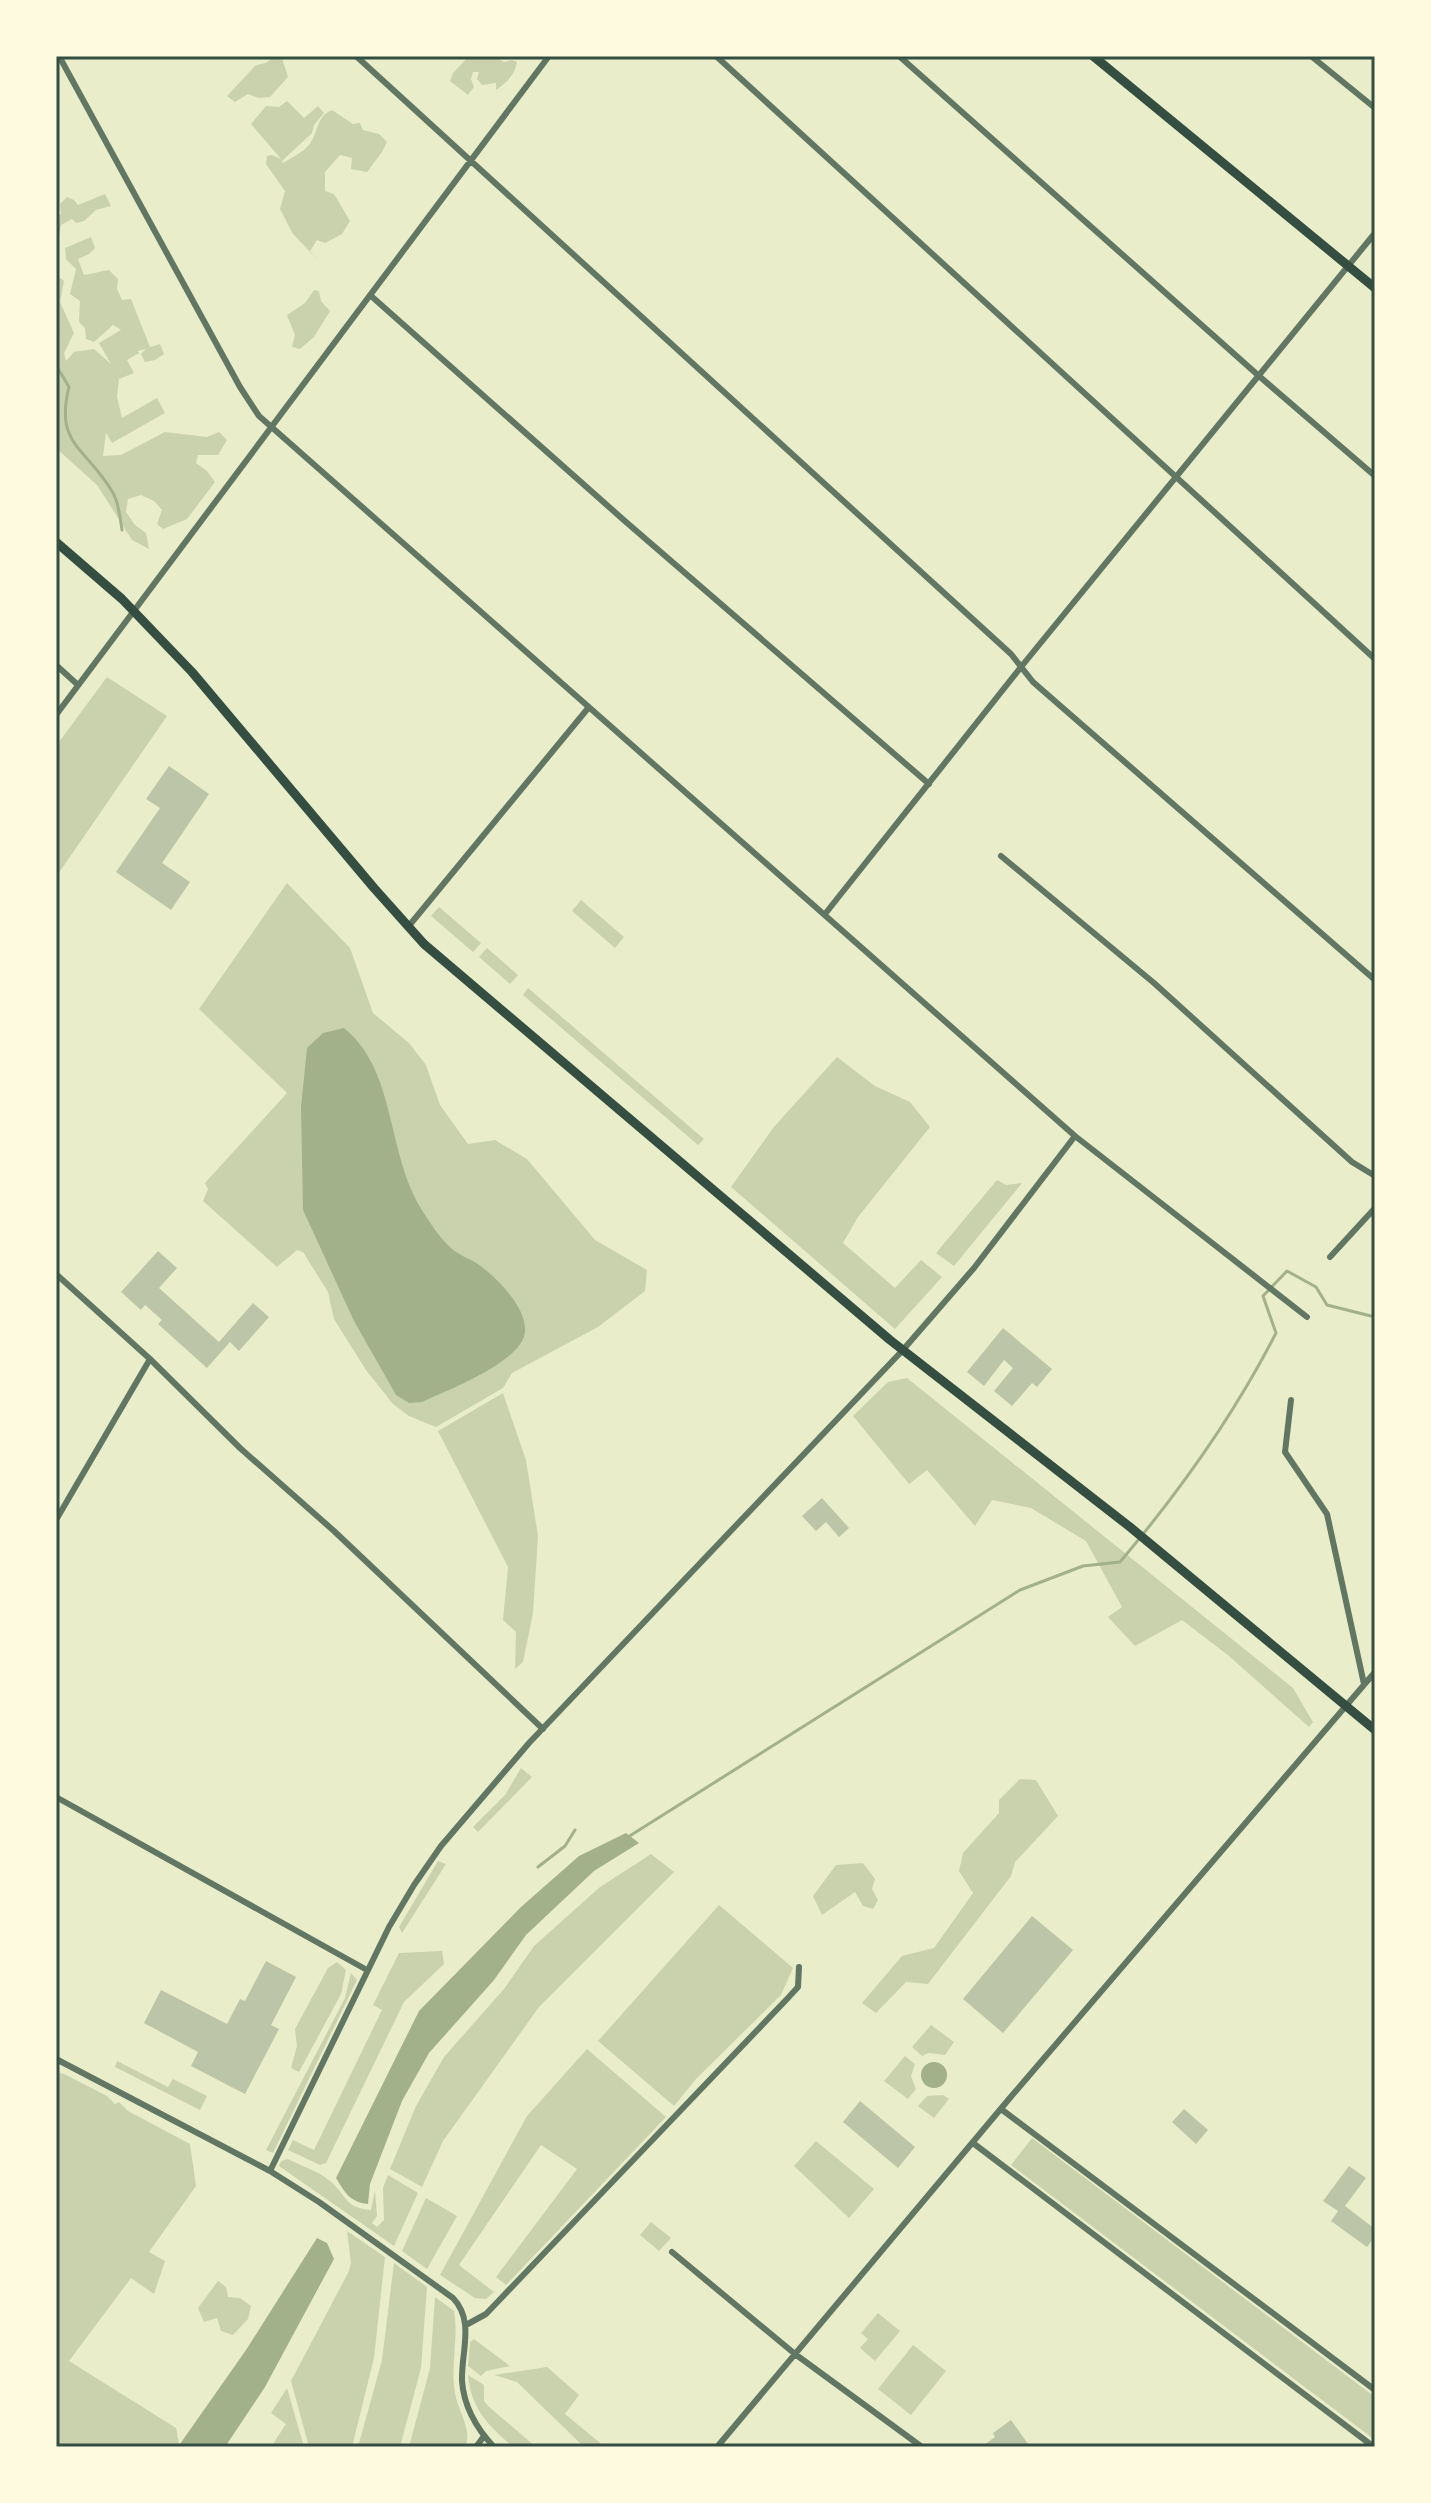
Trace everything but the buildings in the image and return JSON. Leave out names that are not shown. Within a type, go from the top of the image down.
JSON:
[{"type":"main road","points":[[1093,56],[1375,288]]},
{"type":"main road","points":[[56,542],[134,610],[192,672],[408,927],[902,1351],[1130,1527],[1375,1730]]},
{"type":"street","points":[[59,56],[252,409],[1075,1136],[1307,1317]]},
{"type":"street","points":[[356,56],[1011,654],[1033,682],[1375,980]]},
{"type":"street","points":[[56,715],[549,56]]},
{"type":"street","points":[[716,56],[1375,659]]},
{"type":"street","points":[[899,56],[1375,476]]},
{"type":"street","points":[[1311,56],[1375,108]]},
{"type":"street","points":[[825,914],[1021,667],[1375,233]]},
{"type":"street","points":[[370,295],[637,532],[929,784]]},
{"type":"street","points":[[56,665],[78,685]]},
{"type":"street","points":[[408,927],[589,707]]},
{"type":"street","points":[[1001,856],[1154,983],[1352,1162],[1375,1176]]},
{"type":"street","points":[[270,2171],[367,1970],[414,1885],[441,1846],[477,1801],[543,1729],[902,1351],[974,1268],[1075,1136]]},
{"type":"street","points":[[1330,1257],[1375,1208]]},
{"type":"street","points":[[56,1274],[543,1729]]},
{"type":"street","points":[[56,1520],[150,1359]]},
{"type":"street","points":[[1291,1400],[1285,1452],[1327,1514],[1364,1684]]},
{"type":"street","points":[[717,2447],[1375,1672]]},
{"type":"street","points":[[56,1797],[367,1970]]},
{"type":"street","points":[[466,2325],[486,2314],[787,1999],[798,1987],[799,1967]]},
{"type":"street","points":[[56,2059],[270,2171],[319,2202],[453,2298],[464,2312],[466,2325],[462,2365],[465,2398],[484,2436],[494,2447]]},
{"type":"street","points":[[1001,2109],[1375,2390]]},
{"type":"street","points":[[973,2143],[1374,2447]]},
{"type":"street","points":[[672,2252],[795,2354],[922,2447]]},
{"type":"street","points":[[476,2447],[484,2436]]},
{"type":"shaded area","points":[[275,56],[282,58],[288,77],[270,97],[259,98],[248,94],[235,102],[227,96],[256,65],[266,63]]},
{"type":"shaded area","points":[[469,56],[495,56],[504,62],[517,62],[510,78],[496,90],[496,83],[482,85],[477,79],[479,72],[473,72],[471,79],[474,87],[468,95],[450,81],[453,73]]},
{"type":"shaded area","points":[[287,101],[304,118],[318,106],[324,113],[314,125],[312,133],[283,163],[306,148],[322,117],[332,110],[353,124],[360,123],[363,130],[379,134],[387,142],[367,172],[351,169],[352,158],[340,155],[325,172],[325,191],[334,194],[350,221],[342,234],[325,243],[317,240],[310,251],[320,262],[293,234],[280,209],[285,191],[266,164],[267,156],[281,159],[251,124],[266,106],[279,107]]},
{"type":"shaded area","points":[[105,194],[111,206],[96,210],[84,221],[76,223],[72,219],[61,225],[56,237],[56,217],[61,214],[60,204],[67,197],[78,205]]},
{"type":"shaded area","points":[[91,237],[95,248],[78,259],[84,275],[109,270],[118,279],[117,289],[122,300],[131,299],[150,347],[160,344],[164,354],[145,362],[141,354],[146,349],[127,360],[134,373],[119,379],[117,397],[122,418],[157,398],[165,413],[112,443],[106,433],[103,456],[121,455],[165,432],[207,437],[219,432],[227,440],[218,455],[198,455],[196,463],[215,482],[187,519],[163,529],[157,524],[162,510],[154,501],[141,495],[128,499],[126,512],[135,525],[146,533],[149,549],[132,540],[97,485],[56,448],[56,275],[64,281],[60,302],[74,333],[64,353],[66,361],[74,352],[94,349],[111,364],[99,343],[121,330],[113,325],[94,342],[86,339],[85,328],[79,322],[80,301],[70,294],[76,269],[66,259],[65,248]]},
{"type":"shaded area","points":[[314,290],[319,291],[321,301],[330,311],[314,337],[300,349],[292,347],[295,335],[287,315],[305,303]]},
{"type":"shaded area","points":[[107,677],[167,716],[56,877],[56,746]]},
{"type":"shaded area","points":[[287,883],[350,948],[373,1013],[409,1043],[426,1065],[440,1105],[468,1144],[495,1140],[527,1159],[595,1240],[647,1270],[645,1291],[598,1327],[512,1373],[503,1388],[436,1427],[409,1416],[393,1404],[366,1370],[334,1319],[328,1292],[303,1252],[297,1250],[277,1267],[203,1201],[208,1189],[205,1183],[287,1093],[199,1009]]},
{"type":"shaded area","points":[[581,900],[624,937],[615,948],[572,911]]},
{"type":"shaded area","points":[[439,907],[481,943],[473,952],[431,916]]},
{"type":"shaded area","points":[[487,948],[518,975],[510,984],[479,957]]},
{"type":"shaded area","points":[[528,988],[704,1139],[698,1145],[523,995]]},
{"type":"shaded area","points":[[344,1028],[361,1046],[373,1067],[410,1188],[422,1210],[451,1248],[478,1264],[501,1285],[516,1303],[524,1322],[525,1332],[521,1343],[511,1354],[482,1374],[422,1402],[409,1403],[396,1395],[354,1321],[303,1210],[301,1107],[307,1048],[323,1033]]},
{"type":"shaded area","points":[[837,1057],[875,1086],[910,1102],[930,1127],[858,1217],[843,1243],[895,1288],[921,1260],[942,1277],[895,1329],[731,1187],[773,1128]]},
{"type":"shaded area","points":[[997,1180],[1006,1185],[1022,1183],[954,1266],[936,1253]]},
{"type":"shaded area","points":[[907,1378],[1293,1688],[1313,1722],[1309,1727],[1229,1656],[1182,1620],[1135,1646],[1108,1617],[1122,1607],[1086,1541],[1031,1508],[992,1500],[975,1526],[927,1470],[909,1484],[853,1416],[888,1382]]},
{"type":"shaded area","points":[[503,1393],[526,1460],[538,1536],[533,1613],[523,1662],[515,1669],[516,1632],[503,1620],[508,1567],[438,1431]]},
{"type":"shaded area","points":[[521,1768],[532,1777],[478,1832],[473,1827],[505,1795]]},
{"type":"shaded area","points":[[1020,1779],[1036,1780],[1058,1816],[1015,1862],[1011,1876],[928,1984],[906,1982],[876,2013],[862,2003],[902,1956],[934,1948],[973,1893],[959,1871],[963,1853],[999,1813],[999,1800]]},
{"type":"shaded area","points":[[626,1833],[639,1843],[594,1871],[526,1935],[494,1980],[429,2053],[402,2101],[370,2184],[368,2204],[352,2199],[336,2178],[419,2011],[521,1907],[579,1856]]},
{"type":"shaded area","points":[[651,1854],[674,1872],[539,2007],[443,2141],[422,2187],[390,2169],[416,2106],[444,2057],[504,1989],[534,1946],[600,1887]]},
{"type":"shaded area","points":[[438,1861],[446,1864],[402,1933],[399,1927]]},
{"type":"shaded area","points":[[863,1863],[875,1879],[872,1889],[878,1900],[873,1909],[863,1906],[855,1892],[822,1915],[813,1896],[836,1865]]},
{"type":"shaded area","points":[[719,1905],[793,1968],[781,1995],[696,2079],[674,2106],[598,2041]]},
{"type":"shaded area","points":[[442,1951],[444,1964],[404,2002],[326,2163],[320,2165],[288,2150],[293,2140],[314,2150],[382,2010],[373,2005],[399,1953]]},
{"type":"shaded area","points":[[337,1962],[346,1970],[341,1994],[299,2072],[291,2068],[297,2046],[295,2029],[328,1968]]},
{"type":"shaded area","points":[[351,1973],[357,1980],[273,2153],[266,2150],[345,1998]]},
{"type":"shaded area","points":[[931,2025],[954,2042],[945,2055],[929,2053],[922,2056],[912,2047]]},
{"type":"shaded area","points":[[587,2049],[666,2117],[506,2285],[496,2277],[577,2169],[541,2145],[459,2265],[494,2292],[486,2299],[475,2298],[440,2275],[527,2116]]},
{"type":"shaded area","points":[[905,2056],[915,2064],[911,2076],[916,2089],[908,2099],[884,2081]]},
{"type":"shaded area","points":[[117,2061],[168,2087],[173,2079],[207,2096],[200,2110],[115,2067]]},
{"type":"shaded area","points":[[934,2062],[943,2066],[947,2075],[943,2084],[934,2088],[925,2084],[921,2075],[925,2066]]},
{"type":"shaded area","points":[[56,2072],[107,2096],[115,2104],[119,2102],[128,2111],[190,2144],[196,2186],[149,2252],[165,2261],[154,2294],[131,2278],[69,2361],[176,2428],[179,2444],[168,2447],[56,2447]]},
{"type":"shaded area","points":[[943,2095],[949,2099],[934,2118],[918,2106],[927,2096]]},
{"type":"shaded area","points":[[1032,2138],[1375,2397],[1375,2440],[1011,2165]]},
{"type":"shaded area","points":[[816,2141],[874,2189],[849,2218],[794,2166]]},
{"type":"shaded area","points":[[288,2159],[326,2177],[356,2207],[371,2210],[375,2190],[377,2216],[372,2223],[377,2227],[384,2220],[383,2188],[388,2175],[418,2193],[394,2246],[279,2166],[281,2161]]},
{"type":"shaded area","points":[[426,2198],[457,2216],[427,2269],[402,2251]]},
{"type":"shaded area","points":[[651,2222],[671,2238],[659,2251],[640,2235]]},
{"type":"shaded area","points":[[347,2231],[385,2257],[374,2358],[352,2447],[309,2447],[291,2381],[349,2271]]},
{"type":"shaded area","points":[[317,2238],[327,2243],[334,2259],[265,2387],[225,2447],[168,2447],[180,2444],[246,2350]]},
{"type":"shaded area","points":[[394,2263],[427,2287],[421,2368],[400,2447],[358,2447],[382,2360]]},
{"type":"shaded area","points":[[218,2281],[226,2287],[228,2297],[240,2298],[251,2306],[248,2319],[233,2335],[221,2331],[217,2318],[204,2322],[198,2308]]},
{"type":"shaded area","points":[[435,2297],[454,2311],[453,2373],[457,2400],[466,2427],[465,2447],[409,2447],[430,2368]]},
{"type":"shaded area","points":[[878,2313],[900,2331],[875,2361],[860,2348],[868,2339],[861,2333]]},
{"type":"shaded area","points":[[474,2339],[510,2366],[486,2371],[481,2376],[468,2366],[470,2342]]},
{"type":"shaded area","points":[[913,2345],[946,2371],[911,2415],[878,2389]]},
{"type":"shaded area","points":[[547,2367],[579,2395],[565,2414],[605,2447],[584,2447],[517,2382],[494,2375]]},
{"type":"shaded area","points":[[468,2375],[484,2385],[484,2401],[488,2406],[536,2447],[513,2447],[496,2431],[477,2407]]},
{"type":"shaded area","points":[[287,2388],[304,2447],[271,2447],[286,2424],[271,2413]]},
{"type":"waterway","points":[[56,322],[56,357]]},
{"type":"waterway","points":[[56,365],[69,387],[66,407],[69,434],[113,493],[122,530]]},
{"type":"waterway","points":[[628,1837],[1020,1590],[1083,1566],[1120,1562],[1205,1452],[1260,1363],[1276,1333],[1263,1296],[1287,1271],[1316,1287],[1327,1305],[1375,1317]]},
{"type":"waterway","points":[[538,1867],[565,1846],[575,1830]]}]
